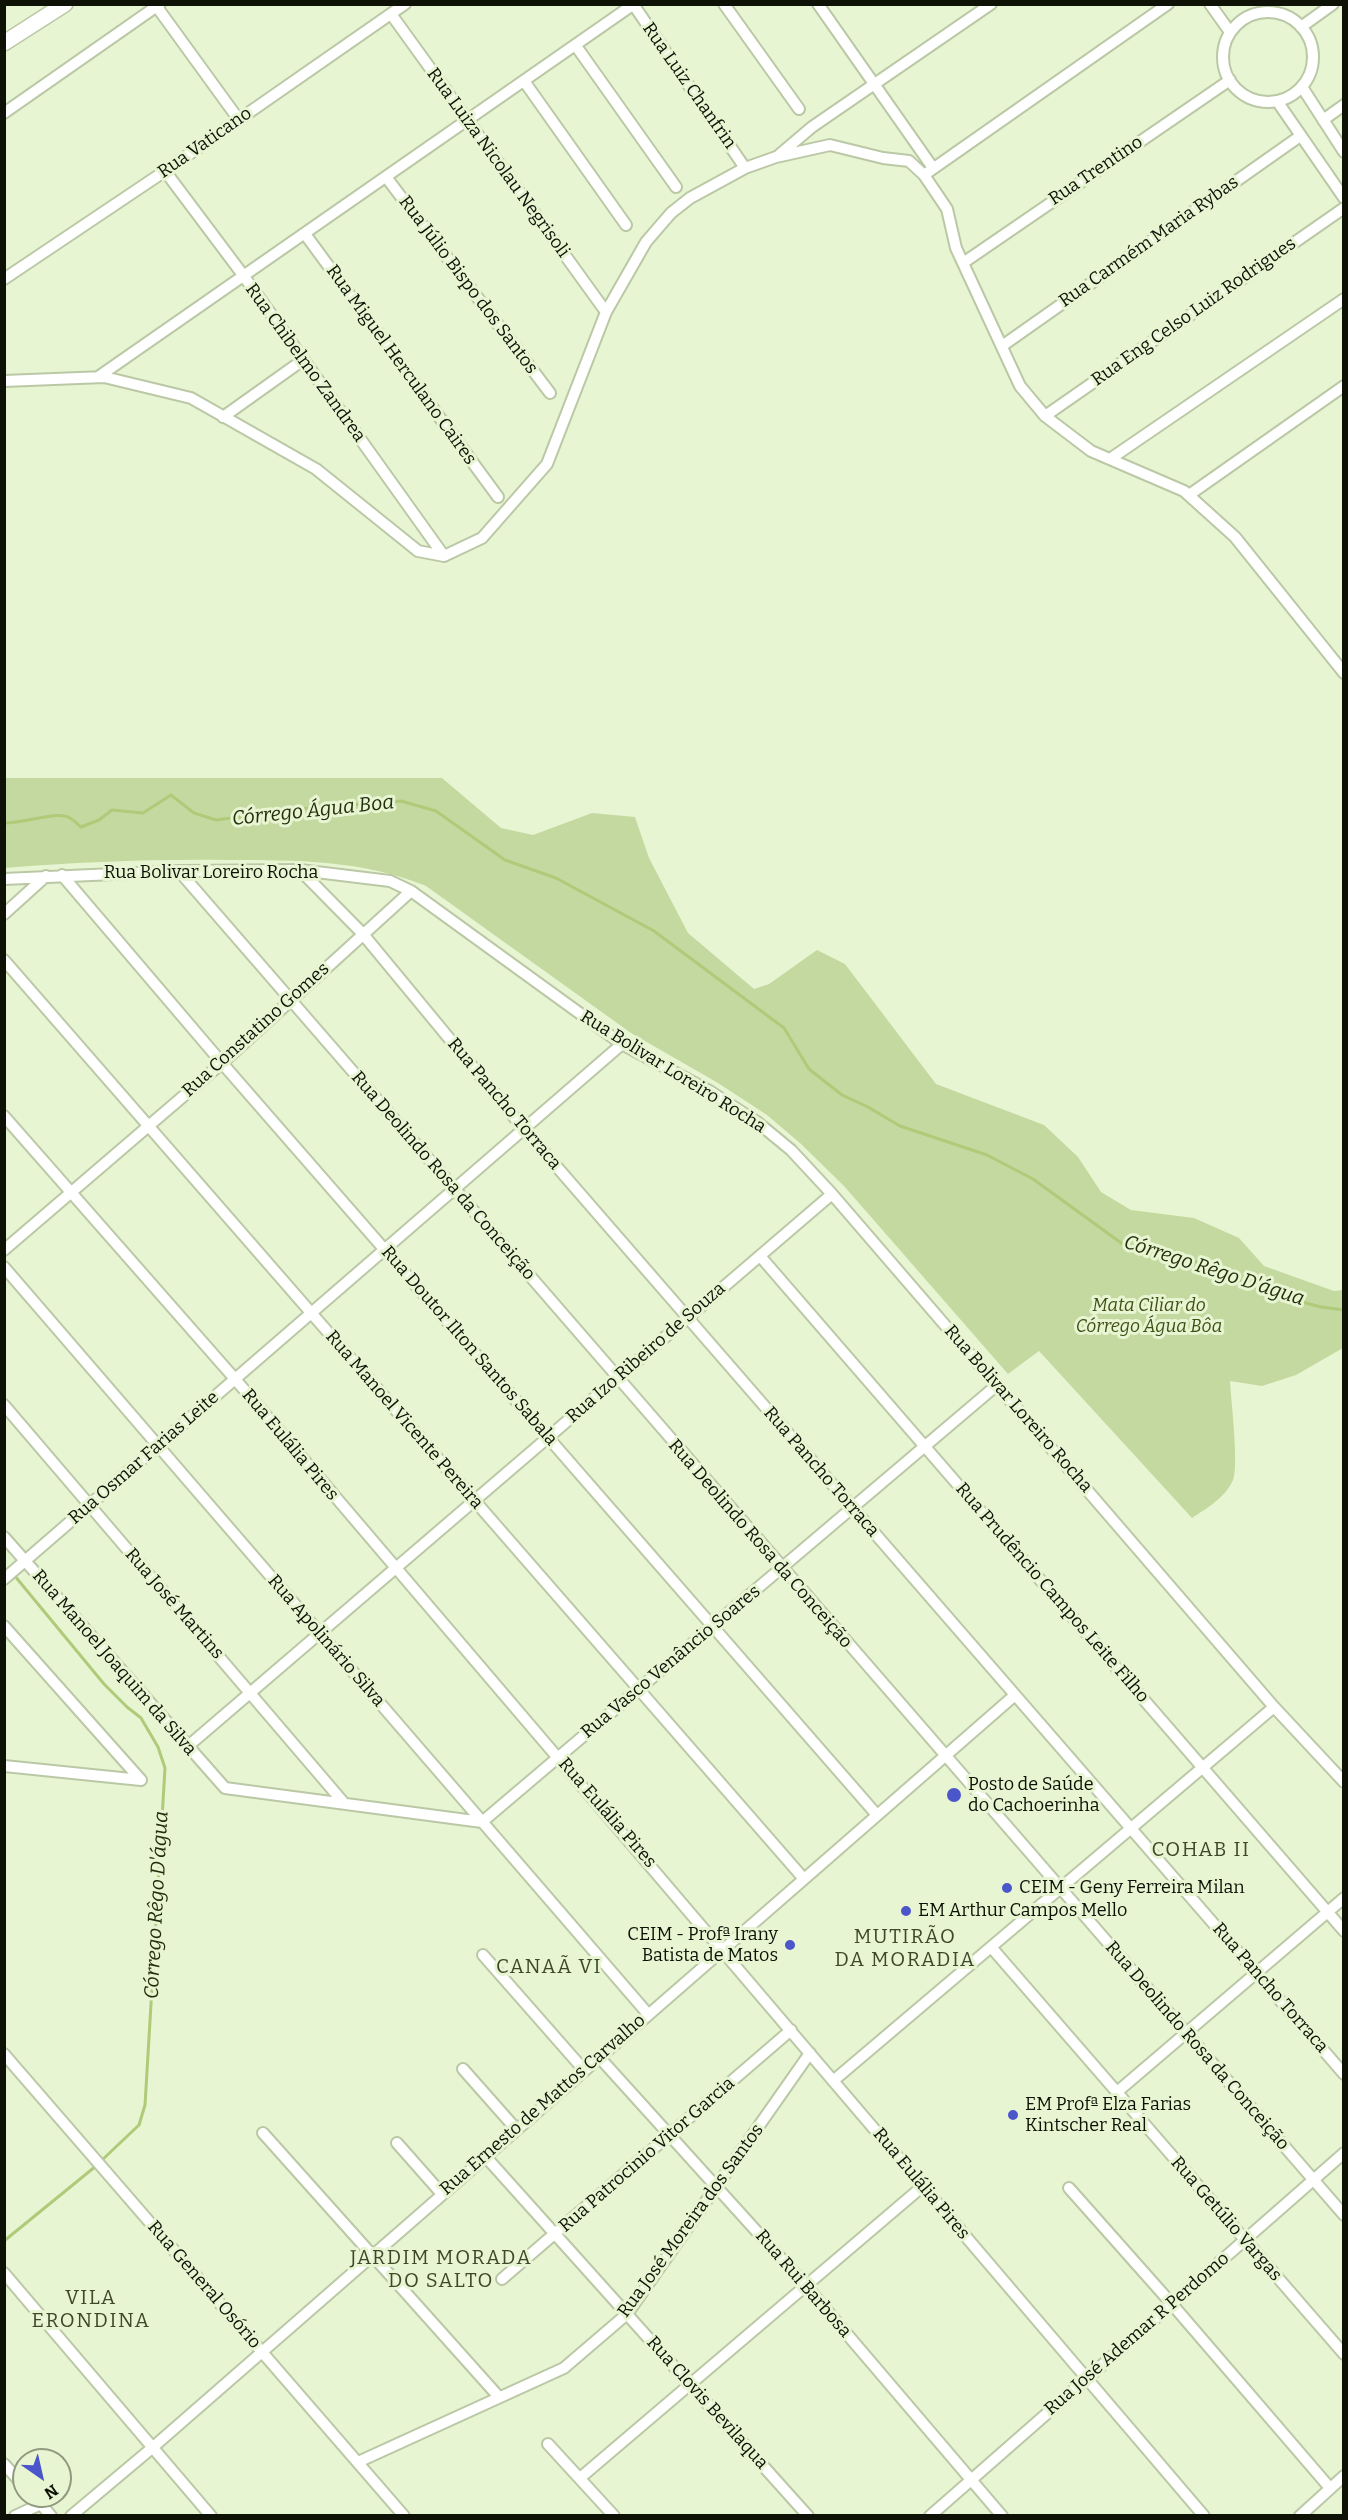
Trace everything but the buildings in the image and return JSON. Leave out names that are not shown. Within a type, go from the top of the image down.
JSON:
[{"type":"highway","points":[[4,44],[65,4]]},
{"type":"street","name":"Rua Vaticano","points":[[4,279],[165,171],[405,4]]},
{"type":"street","points":[[724,4],[799,109]]},
{"type":"street","points":[[776,157],[812,127],[991,4]]},
{"type":"street","points":[[928,171],[1168,4]]},
{"type":"street","points":[[1210,4],[1230,32]]},
{"type":"street","points":[[1301,27],[1333,4]]},
{"type":"street","points":[[98,377],[633,5]]},
{"type":"street","name":"Rua Luiz Chanfrin","points":[[633,5],[745,168]]},
{"type":"street","points":[[4,113],[159,6],[239,120]]},
{"type":"street","points":[[821,6],[928,171],[947,209],[956,248],[1020,386],[1045,416],[1091,451],[1189,495],[1235,537],[1344,673]]},
{"type":"street","points":[[1251,9],[1283,14],[1301,27],[1312,44],[1313,59],[1310,74],[1302,87],[1290,96],[1277,101],[1260,101],[1245,96],[1226,73],[1223,58],[1225,44],[1230,32],[1251,9]]},
{"type":"street","name":"Rua Luiza Nicolau Negrisoli","points":[[391,14],[606,312]]},
{"type":"street","points":[[576,46],[675,187]]},
{"type":"street","name":"Rua Trentino","points":[[963,262],[1230,80]]},
{"type":"street","points":[[524,81],[626,225]]},
{"type":"street","points":[[1302,87],[1344,152]]},
{"type":"street","points":[[1277,101],[1344,198]]},
{"type":"street","points":[[1323,120],[1344,105]]},
{"type":"street","name":"Rua Carmém Maria Rybas","points":[[1002,346],[1296,139]]},
{"type":"street","points":[[4,381],[104,377],[190,398],[316,469],[418,551],[444,556],[482,538],[547,464],[606,312],[646,242],[671,213],[690,198],[745,168],[776,157],[830,145],[883,158],[909,161],[928,171]]},
{"type":"street","name":"Rua Chibelmo Zandrea","points":[[165,171],[243,275],[444,556]]},
{"type":"street","name":"Rua Júlio Bispo dos Santos","points":[[386,177],[550,393]]},
{"type":"street","name":"Rua Eng Celso Luiz Rodrigues","points":[[1045,416],[1344,208]]},
{"type":"street","name":"Rua Miguel Herculano Caires","points":[[305,234],[498,497]]},
{"type":"street","points":[[1110,459],[1344,299]]},
{"type":"street","points":[[223,417],[303,360]]},
{"type":"street","points":[[1189,495],[1344,386]]},
{"type":"street","name":"Rua Bolivar Loreiro Rocha","points":[[4,879],[179,871],[300,870],[390,881],[411,891],[622,1044],[711,1092],[757,1122],[791,1150],[832,1194],[1274,1707],[1344,1782]]},
{"type":"street","name":"Rua Pancho Torraca","points":[[300,870],[362,933],[524,1129],[1344,2074]]},
{"type":"street","name":"Rua Deolindo Rosa da Conceição","points":[[179,871],[1059,1889],[1344,2215]]},
{"type":"street","name":"Rua Doutor Ilton Santos Sabala","points":[[62,875],[222,1063],[878,1815]]},
{"type":"street","points":[[4,914],[46,876]]},
{"type":"street","name":"Rua Constatino Gomes","points":[[71,1193],[222,1063],[362,933],[411,891]]},
{"type":"street","name":"Rua Manoel Vicente Pereira","points":[[4,960],[804,1879]]},
{"type":"street","name":"Rua Osmar Farias Leite","points":[[4,1579],[622,1044]]},
{"type":"street","name":"Rua Eulália Pires","points":[[4,1116],[235,1379],[1204,2516]]},
{"type":"street","points":[[4,1250],[71,1193]]},
{"type":"street","name":"Rua Izo Ribeiro de Souza","points":[[187,1747],[832,1194]]},
{"type":"street","name":"Rua Prudêncio Campos Leite Filho","points":[[760,1256],[1344,1931]]},
{"type":"street","name":"Rua Apolinário Silva","points":[[4,1267],[648,2014]]},
{"type":"street","name":"Rua Vasco Venâncio Soares","points":[[483,1822],[997,1385]]},
{"type":"street","name":"Rua José Martins","points":[[4,1406],[343,1802]]},
{"type":"street","name":"Rua Manoel Joaquim da Silva","points":[[4,1537],[23,1564],[225,1788],[343,1802]]},
{"type":"street","points":[[4,1626],[141,1780],[5,1765]]},
{"type":"street","name":"Rua Ernesto de Mattos Carvalho","points":[[71,2516],[152,2448],[1015,1695]]},
{"type":"street","points":[[833,2081],[1274,1707]]},
{"type":"street","points":[[343,1802],[483,1822]]},
{"type":"street","points":[[1117,2092],[1344,1898]]},
{"type":"street","name":"Rua Getúlio Vargas","points":[[991,1947],[1344,2354]]},
{"type":"street","points":[[483,1955],[584,2070]]},
{"type":"street","name":"Rua Patrocinio Vitor Garcia","points":[[502,2279],[791,2030]]},
{"type":"street","name":"Rua José Moreira dos Santos","points":[[358,2462],[564,2368],[627,2314],[810,2053]]},
{"type":"street","name":"Rua General Osório","points":[[4,2054],[404,2516]]},
{"type":"street","name":"Rua Rui Barbosa","points":[[599,2058],[806,2286],[1002,2516]]},
{"type":"street","points":[[463,2069],[516,2129]]},
{"type":"street","points":[[263,2133],[499,2397]]},
{"type":"street","points":[[397,2143],[442,2194]]},
{"type":"street","name":"Rua José Ademar R Perdomo","points":[[930,2516],[1344,2153]]},
{"type":"street","name":"Rua Clovis Bevilaqua","points":[[485,2156],[808,2516]]},
{"type":"street","points":[[580,2478],[923,2187]]},
{"type":"street","points":[[1069,2188],[1330,2488]]},
{"type":"street","points":[[4,2273],[211,2516]]},
{"type":"street","points":[[548,2444],[614,2516]]},
{"type":"street","points":[[1300,2516],[1344,2476]]},
{"type":"green space","name":"Mata Ciliar do Córrego Água Bôa","points":[[5,778],[442,778],[501,828],[533,835],[592,813],[635,817],[649,858],[688,933],[754,989],[769,984],[817,950],[845,964],[936,1084],[1044,1125],[1078,1157],[1101,1192],[1131,1210],[1194,1218],[1239,1238],[1264,1266],[1334,1291],[1343,1290],[1343,1348],[1296,1375],[1262,1386],[1230,1381],[1235,1473],[1230,1486],[1220,1497],[1192,1518],[1039,1351],[1008,1374],[844,1186],[767,1115],[718,1083],[631,1033],[426,886],[402,877],[354,866],[304,861],[144,861],[5,868]]},
{"type":"waterway","name":"Córrego Água Boa","points":[[4,823],[48,816],[64,816],[81,827],[99,820],[112,810],[143,813],[171,795],[194,813],[216,820],[300,809],[401,801],[436,811],[505,860],[556,878],[654,931],[784,1028],[809,1069],[842,1095],[900,1126],[987,1155],[1033,1179],[1124,1245],[1193,1261],[1272,1294],[1321,1307],[1344,1310]]},
{"type":"waterway","name":"Córrego Rêgo D'água","points":[[14,1575],[104,1684],[141,1718],[158,1747],[165,1768],[145,2105],[139,2125],[101,2161]]},
{"type":"waterway","name":"Córrego Rêgo D'água","points":[[4,2241],[96,2166]]},
{"type":"place","name":"Posto de Saúde do Cachoerinha","points":[[954,1795]]},
{"type":"place","name":"CEIM - Geny Ferreira Milan","points":[[1007,1888]]},
{"type":"place","name":"EM Arthur Campos Mello","points":[[906,1911]]},
{"type":"place","name":"CEIM - Profª Irany Batista de Matos","points":[[790,1945]]},
{"type":"place","name":"EM Profª Elza Farias Kintscher Real","points":[[1013,2115]]},
{"type":"district","name":"COHAB II","points":[[1201,1850]]},
{"type":"district","name":"MUTIRÃO DA MORADIA","points":[[905,1948]]},
{"type":"district","name":"CANAÃ VI","points":[[549,1967]]},
{"type":"district","name":"JARDIM MORADA DO SALTO","points":[[441,2270]]},
{"type":"district","name":"VILA ERONDINA","points":[[91,2310]]}]
